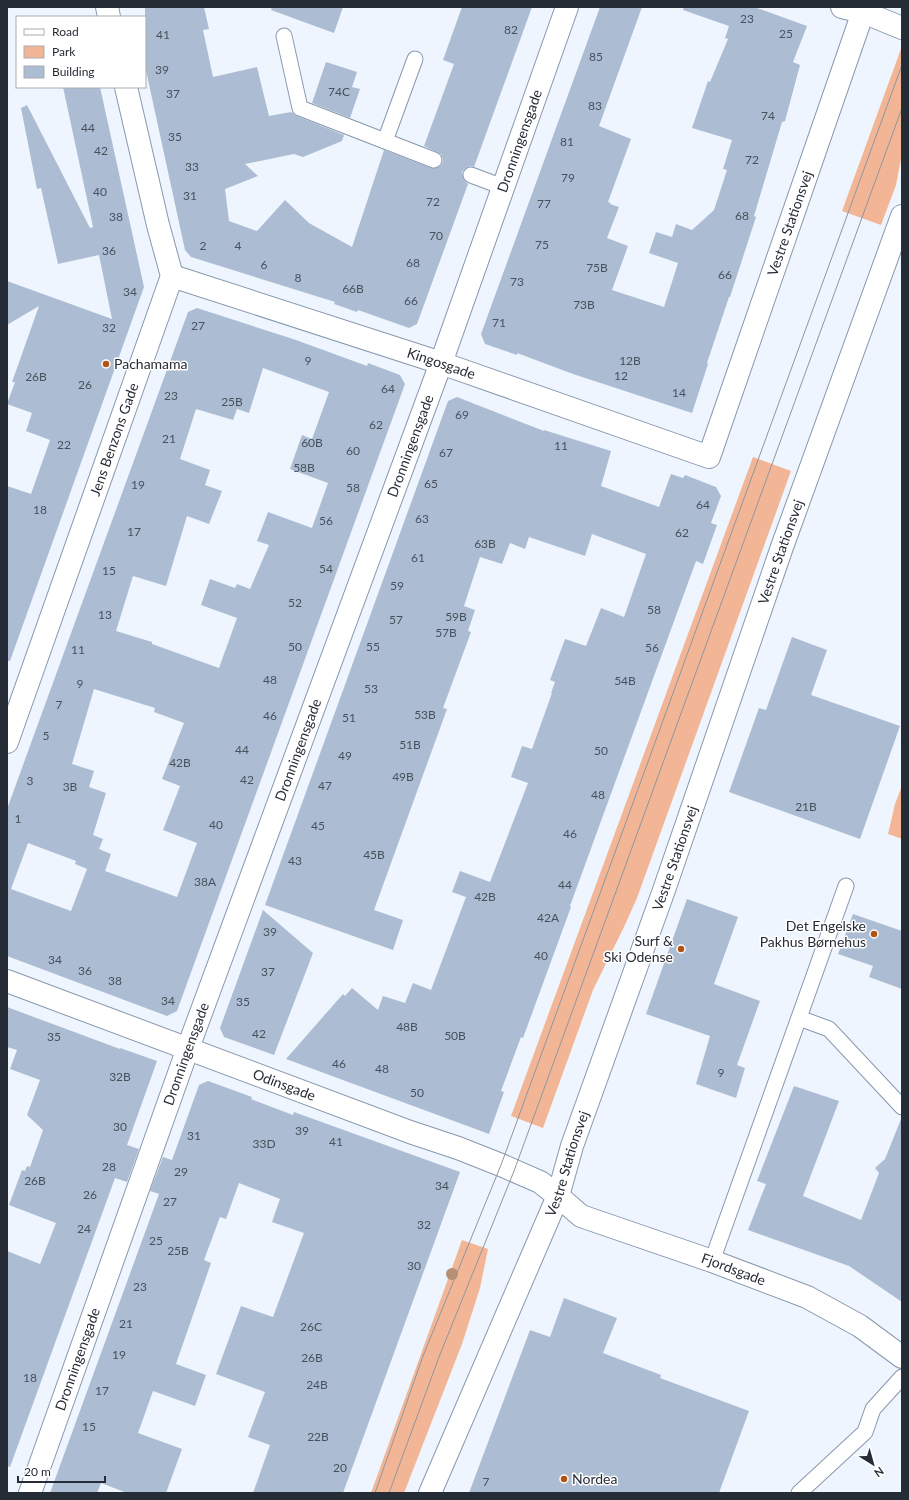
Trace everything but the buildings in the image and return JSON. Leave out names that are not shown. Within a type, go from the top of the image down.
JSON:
[{"type":"street","name":"Dronningensgade","points":[[30,1493],[188,1048],[441,363],[567,7]]},
{"type":"street","points":[[842,7],[863,12],[902,28]]},
{"type":"street","name":"Vestre Stationsvej","points":[[708,457],[863,12]]},
{"type":"street","points":[[126,88],[158,225],[172,276]]},
{"type":"street","name":"Vestre Stationsvej","points":[[430,1493],[558,1196],[572,1146],[664,890],[782,547],[902,216]]},
{"type":"street","name":"Kingosgade","points":[[172,276],[441,363],[708,457]]},
{"type":"street","name":"Jens Benzons Gade","points":[[7,742],[172,276]]},
{"type":"street","name":"Odinsgade","points":[[7,981],[410,1132],[458,1148],[540,1182],[558,1196]]},
{"type":"street","name":"Fjordsgade","points":[[558,1196],[581,1216],[712,1261],[807,1297],[860,1326],[902,1357]]},
{"type":"lane","points":[[284,36],[300,108],[434,160]]},
{"type":"lane","points":[[385,141],[415,59]]},
{"type":"lane","points":[[471,175],[503,187]]},
{"type":"lane","points":[[712,1261],[846,886]]},
{"type":"lane","points":[[799,1018],[829,1029],[902,1107]]},
{"type":"lane","points":[[799,1493],[866,1432],[873,1409],[902,1377]]},
{"type":"green space","points":[[902,46],[902,154],[896,185],[881,225],[842,211]]},
{"type":"green space","points":[[753,457],[791,471],[637,898],[593,990],[543,1128],[511,1116]]},
{"type":"green space","points":[[902,786],[902,839],[888,834],[895,804]]},
{"type":"green space","points":[[462,1240],[488,1249],[480,1288],[462,1344],[404,1493],[371,1493]]},
{"type":"tram line","points":[[375,1493],[423,1356],[501,1165],[902,65]]},
{"type":"tram line","points":[[389,1493],[439,1357],[514,1171],[902,108]]},
{"type":"place","name":"Pachamama","points":[[106,364]]},
{"type":"place","name":"Det Engelske Pakhus Børnehus","points":[[874,934]]},
{"type":"place","name":"Surf & Ski Odense","points":[[681,949]]},
{"type":"place","name":"Nordea","points":[[564,1479]]}]
